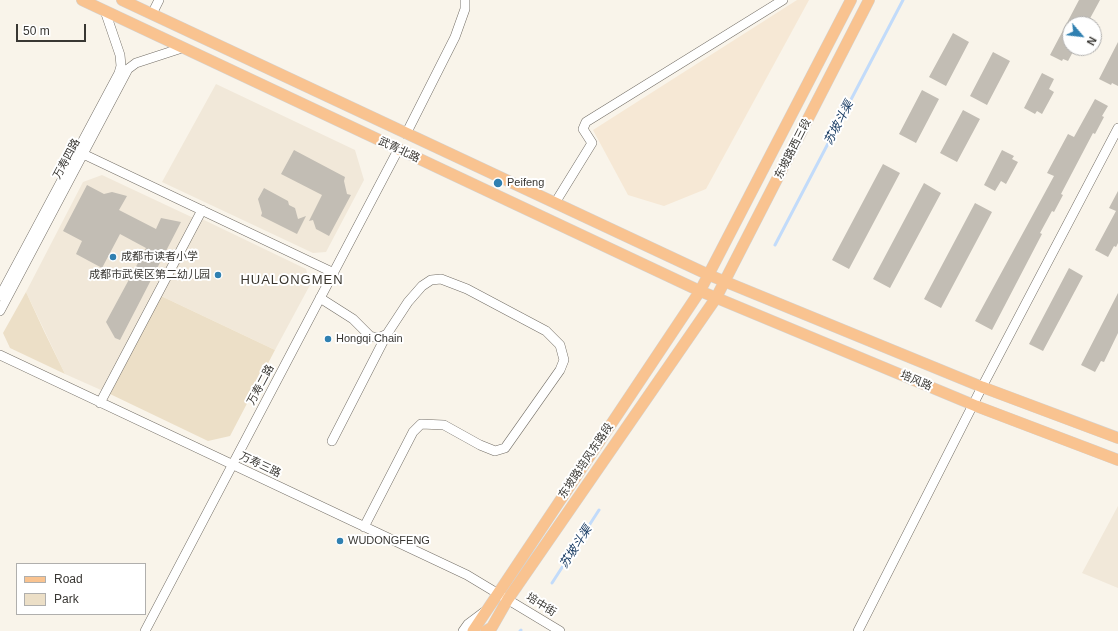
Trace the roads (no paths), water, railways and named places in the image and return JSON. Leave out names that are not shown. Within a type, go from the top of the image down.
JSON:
[{"type":"main road","name":"武青北路","points":[[82,0],[398,150],[716,298]]},
{"type":"main road","name":"武青北路","points":[[122,0],[724,282]]},
{"type":"main road","name":"东坡路西三段","points":[[700,291],[851,0]]},
{"type":"main road","name":"东坡路西三段","points":[[716,298],[869,0]]},
{"type":"main road","name":"培风路","points":[[724,282],[982,387],[1118,438]]},
{"type":"main road","name":"东坡路培风东路段","points":[[473,631],[700,291]]},
{"type":"main road","name":"培风路","points":[[716,298],[973,405],[1118,460]]},
{"type":"main road","name":"东坡路培风东路段","points":[[491,630],[508,599],[716,298]]},
{"type":"street","points":[[152,14],[159,0]]},
{"type":"street","points":[[406,134],[455,37],[465,9],[464,0]]},
{"type":"street","points":[[555,203],[592,143],[583,129],[586,122],[783,0]]},
{"type":"street","name":"万寿四路","points":[[0,311],[80,153],[121,66],[117,42],[105,11]]},
{"type":"street","name":"万寿四路","points":[[0,296],[128,69],[136,64],[182,48]]},
{"type":"street","points":[[858,631],[982,387],[1118,128]]},
{"type":"street","name":"万寿二路","points":[[145,631],[398,150]]},
{"type":"street","points":[[80,153],[334,273]]},
{"type":"street","points":[[100,403],[202,210]]},
{"type":"street","points":[[332,441],[387,334],[408,302],[422,286],[431,280],[441,280],[467,289],[546,331],[560,345],[564,360],[560,370],[505,448],[495,451],[480,445],[444,425],[421,424],[413,432],[364,527]]},
{"type":"street","points":[[320,298],[352,319],[370,336],[378,338],[387,334]]},
{"type":"street","name":"万寿三路","points":[[0,355],[467,575],[508,599]]},
{"type":"street","name":"培中街","points":[[508,599],[560,631]]},
{"type":"street","points":[[463,631],[468,624],[488,609]]},
{"type":"waterway","name":"苏坡斗渠","points":[[775,245],[903,0]]},
{"type":"waterway","name":"苏坡斗渠","points":[[552,583],[599,510]]},
{"type":"place","name":"Peifeng","points":[[498,183]]},
{"type":"place","name":"成都市读者小学","points":[[113,257]]},
{"type":"place","name":"成都市武侯区第二幼儿园","points":[[218,275]]},
{"type":"place","name":"Hongqi Chain","points":[[328,339]]},
{"type":"place","name":"WUDONGFENG","points":[[340,541]]},
{"type":"district","name":"HUALONGMEN","points":[[292,280]]}]
